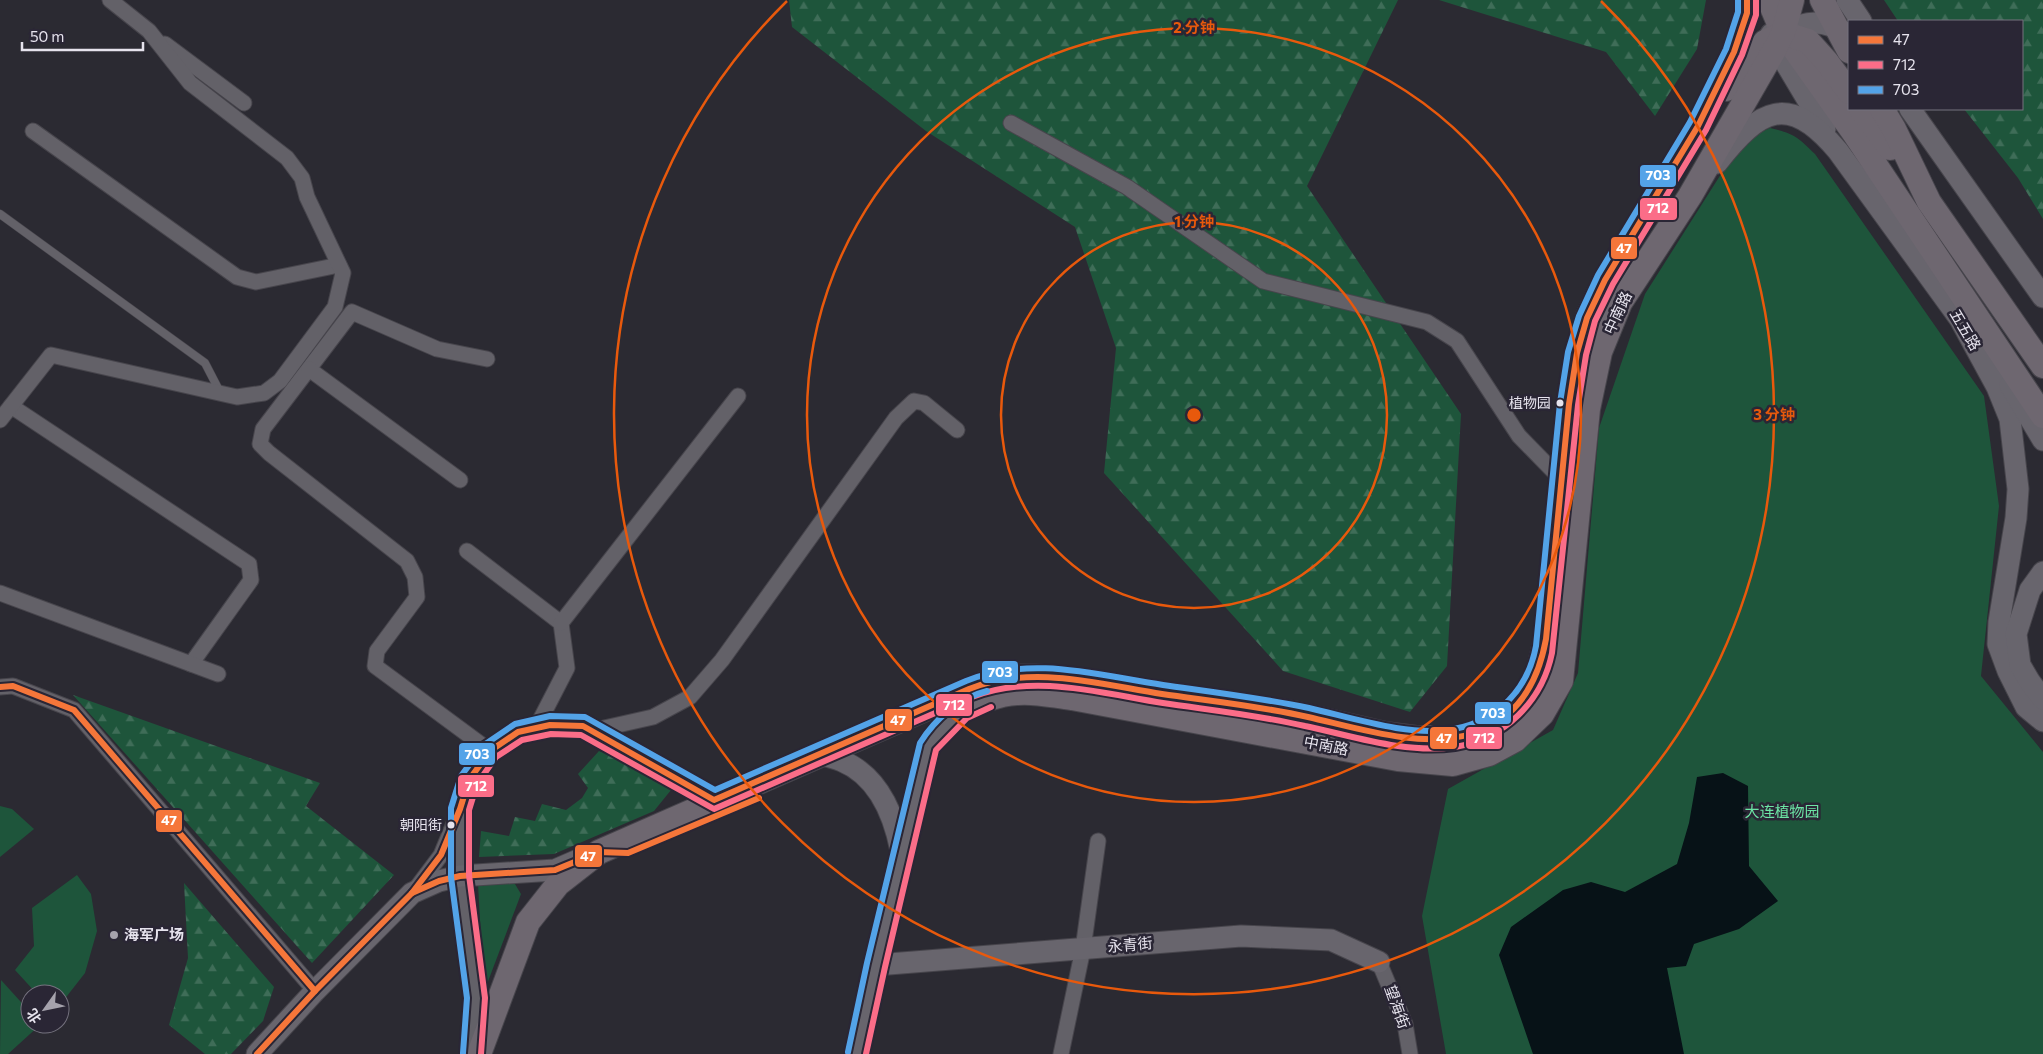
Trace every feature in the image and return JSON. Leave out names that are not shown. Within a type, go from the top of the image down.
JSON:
[{"type":"main road","points":[[257,1054],[315,991],[412,893],[439,881],[460,876],[555,870],[987,682],[1010,677],[1035,676],[1293,713],[1385,734],[1416,738],[1452,738],[1469,735],[1492,725],[1513,710],[1531,687],[1538,672],[1546,639],[1577,353],[1587,318],[1605,280],[1698,126],[1734,52],[1747,13],[1747,0]]},
{"type":"main road","points":[[1762,0],[1777,40],[1838,151]]},
{"type":"main road","points":[[1769,0],[1777,40],[1854,133],[2043,416]]},
{"type":"main road","name":"中南路","points":[[599,852],[628,853],[985,699],[1017,693],[1045,694],[1082,700],[1398,759],[1453,764],[1489,754],[1515,740],[1542,714],[1561,681],[1588,409],[1600,352],[1620,303],[1690,196],[1777,40],[1792,0]]},
{"type":"main road","points":[[1822,0],[1842,31],[1848,48]]},
{"type":"main road","points":[[1847,0],[1860,20]]},
{"type":"main road","points":[[1777,40],[1797,25],[1818,22],[1842,31]]},
{"type":"main road","points":[[1698,126],[1765,42],[1777,40],[1808,41],[1827,62],[1848,91]]},
{"type":"main road","points":[[1862,110],[2043,366]]},
{"type":"main road","points":[[1883,110],[1894,129],[1928,202]]},
{"type":"main road","points":[[1911,110],[2022,265]]},
{"type":"main road","points":[[1923,110],[2043,297]]},
{"type":"main road","name":"五五路","points":[[1690,196],[1747,128],[1762,118],[1784,113],[1802,118],[1823,132],[1838,151],[1960,319],[1997,387],[2010,419],[2018,489],[2016,518],[1999,622],[1998,644],[2008,671],[2026,707],[2043,721]]},
{"type":"main road","points":[[1960,319],[2007,380],[2043,440]]},
{"type":"main road","points":[[2043,572],[2030,590],[2016,634],[2020,665],[2043,699]]},
{"type":"main road","points":[[857,1054],[876,964],[928,746],[951,719],[967,707]]},
{"type":"main road","points":[[819,754],[843,761],[866,777],[882,795],[898,832],[902,856]]},
{"type":"main road","points":[[479,1054],[528,922],[558,884],[599,852]]},
{"type":"main road","name":"永青街","points":[[876,964],[1250,936],[1331,940],[1380,962]]},
{"type":"street","points":[[110,0],[244,103]]},
{"type":"street","points":[[0,420],[51,355],[237,398],[264,394],[280,381],[334,307],[343,273],[306,197],[302,178],[287,158],[190,83],[149,31]]},
{"type":"street","points":[[1011,123],[1127,187],[1263,281],[1427,322],[1457,341],[1519,436],[1562,480]]},
{"type":"street","points":[[33,131],[237,277],[256,282],[339,265]]},
{"type":"street","points":[[487,359],[437,349],[352,312],[264,429],[260,444],[407,561],[415,577],[417,597],[377,651],[375,666],[490,751]]},
{"type":"street","points":[[309,369],[460,480]]},
{"type":"street","points":[[561,623],[738,396]]},
{"type":"street","points":[[591,731],[654,717],[690,697],[722,660],[896,418],[914,402],[924,403],[957,430]]},
{"type":"street","points":[[11,406],[249,564],[252,580],[191,664]]},
{"type":"street","points":[[467,551],[561,623],[567,668],[536,728]]},
{"type":"street","points":[[0,593],[218,674]]},
{"type":"street","points":[[0,687],[13,686],[74,710],[315,991]]},
{"type":"street","points":[[412,893],[441,855],[460,809],[469,780],[490,751],[518,732],[550,725],[583,726],[714,800]]},
{"type":"street","points":[[460,809],[460,876],[476,998],[472,1054]]},
{"type":"street","points":[[1061,1054],[1083,949],[1098,841]]},
{"type":"street","name":"望海街","points":[[1380,962],[1405,1024],[1410,1054]]},
{"type":"lane","points":[[0,214],[206,363],[221,394]]},
{"type":"green space","points":[[789,0],[1398,0],[1307,186],[1461,414],[1447,666],[1410,712],[1283,671],[1104,473],[1116,348],[1075,227],[926,131],[792,27]]},
{"type":"green space","points":[[1439,0],[1706,0],[1697,49],[1655,116],[1606,52]]},
{"type":"green space","points":[[1884,0],[2043,0],[2043,219],[2018,178],[1965,110],[2023,110],[2023,20],[1897,20]]},
{"type":"green space","name":"大连植物园","points":[[1770,128],[1795,136],[1815,154],[1984,396],[1999,506],[1981,676],[2043,752],[2043,1054],[1446,1054],[1422,916],[1448,789],[1553,730],[1578,673],[1599,428],[1645,294],[1735,152],[1750,137]]},
{"type":"green space","points":[[73,695],[320,783],[306,806],[394,875],[312,963]]},
{"type":"green space","points":[[599,751],[613,756],[671,790],[654,811],[554,854],[479,857],[481,831],[509,836],[515,817],[535,821],[542,804],[566,810],[582,798],[588,788],[578,774]]},
{"type":"green space","points":[[0,806],[12,809],[34,829],[0,857]]},
{"type":"green space","points":[[77,875],[91,894],[97,931],[85,973],[70,992],[70,984],[28,984],[15,970],[34,946],[32,908]]},
{"type":"green space","points":[[184,883],[274,987],[263,1021],[231,1054],[205,1054],[169,1025],[188,958]]},
{"type":"green space","points":[[478,884],[515,884],[521,894],[484,992]]},
{"type":"green space","points":[[1,980],[20,1001],[20,1034],[30,1034],[8,1054],[0,1054]]},
{"type":"shaded area","points":[[1723,773],[1748,786],[1749,866],[1778,901],[1739,929],[1694,944],[1686,966],[1667,968],[1684,1054],[1533,1054],[1499,955],[1511,927],[1563,890],[1591,882],[1625,892],[1677,864],[1689,823],[1697,777]]},
{"type":"transit line","name":"703","points":[[463,1053],[467,998],[451,877],[451,808],[461,776],[484,745],[515,724],[550,716],[585,717],[715,790],[966,681],[990,673],[1015,669],[1039,668],[1088,672],[1273,701],[1400,729],[1419,731],[1437,731],[1470,725],[1497,711],[1518,689],[1526,676],[1536,646],[1560,403],[1568,352],[1579,316],[1598,275],[1690,122],[1726,49],[1738,12],[1738,0]]},
{"type":"transit line","name":"47","points":[[257,1054],[315,991],[412,893],[441,855],[460,809],[469,780],[490,751],[518,732],[550,725],[583,726],[714,800],[969,689],[1017,678],[1041,677],[1089,681],[1272,710],[1410,738],[1452,738],[1487,728],[1501,719],[1523,698],[1531,685],[1546,639],[1569,404],[1577,353],[1587,318],[1605,280],[1698,126],[1734,52],[1747,13],[1747,0]]},
{"type":"transit line","name":"712","points":[[481,1054],[485,998],[469,875],[469,810],[477,784],[496,757],[522,740],[551,734],[581,735],[714,809],[972,697],[995,690],[1019,686],[1067,687],[1091,690],[1270,719],[1379,743],[1417,748],[1436,749],[1473,743],[1505,727],[1530,702],[1540,687],[1552,653],[1578,405],[1586,355],[1595,321],[1613,284],[1706,130],[1742,55],[1756,15],[1756,0]]},
{"type":"transit line","name":"47","points":[[0,687],[13,686],[74,710],[315,991]]},
{"type":"transit line","name":"703","points":[[848,1052],[867,963],[920,743],[940,718],[957,704],[987,691]]},
{"type":"transit line","name":"712","points":[[866,1054],[936,750],[967,718],[991,707]]},
{"type":"transit line","name":"47","points":[[412,893],[439,881],[460,876],[555,870],[599,852],[628,853],[759,798]]},
{"type":"place","name":"植物园","points":[[1560,403]]},
{"type":"place","name":"朝阳街","points":[[451,825]]},
{"type":"place","name":"海军广场","points":[[114,935]]}]
